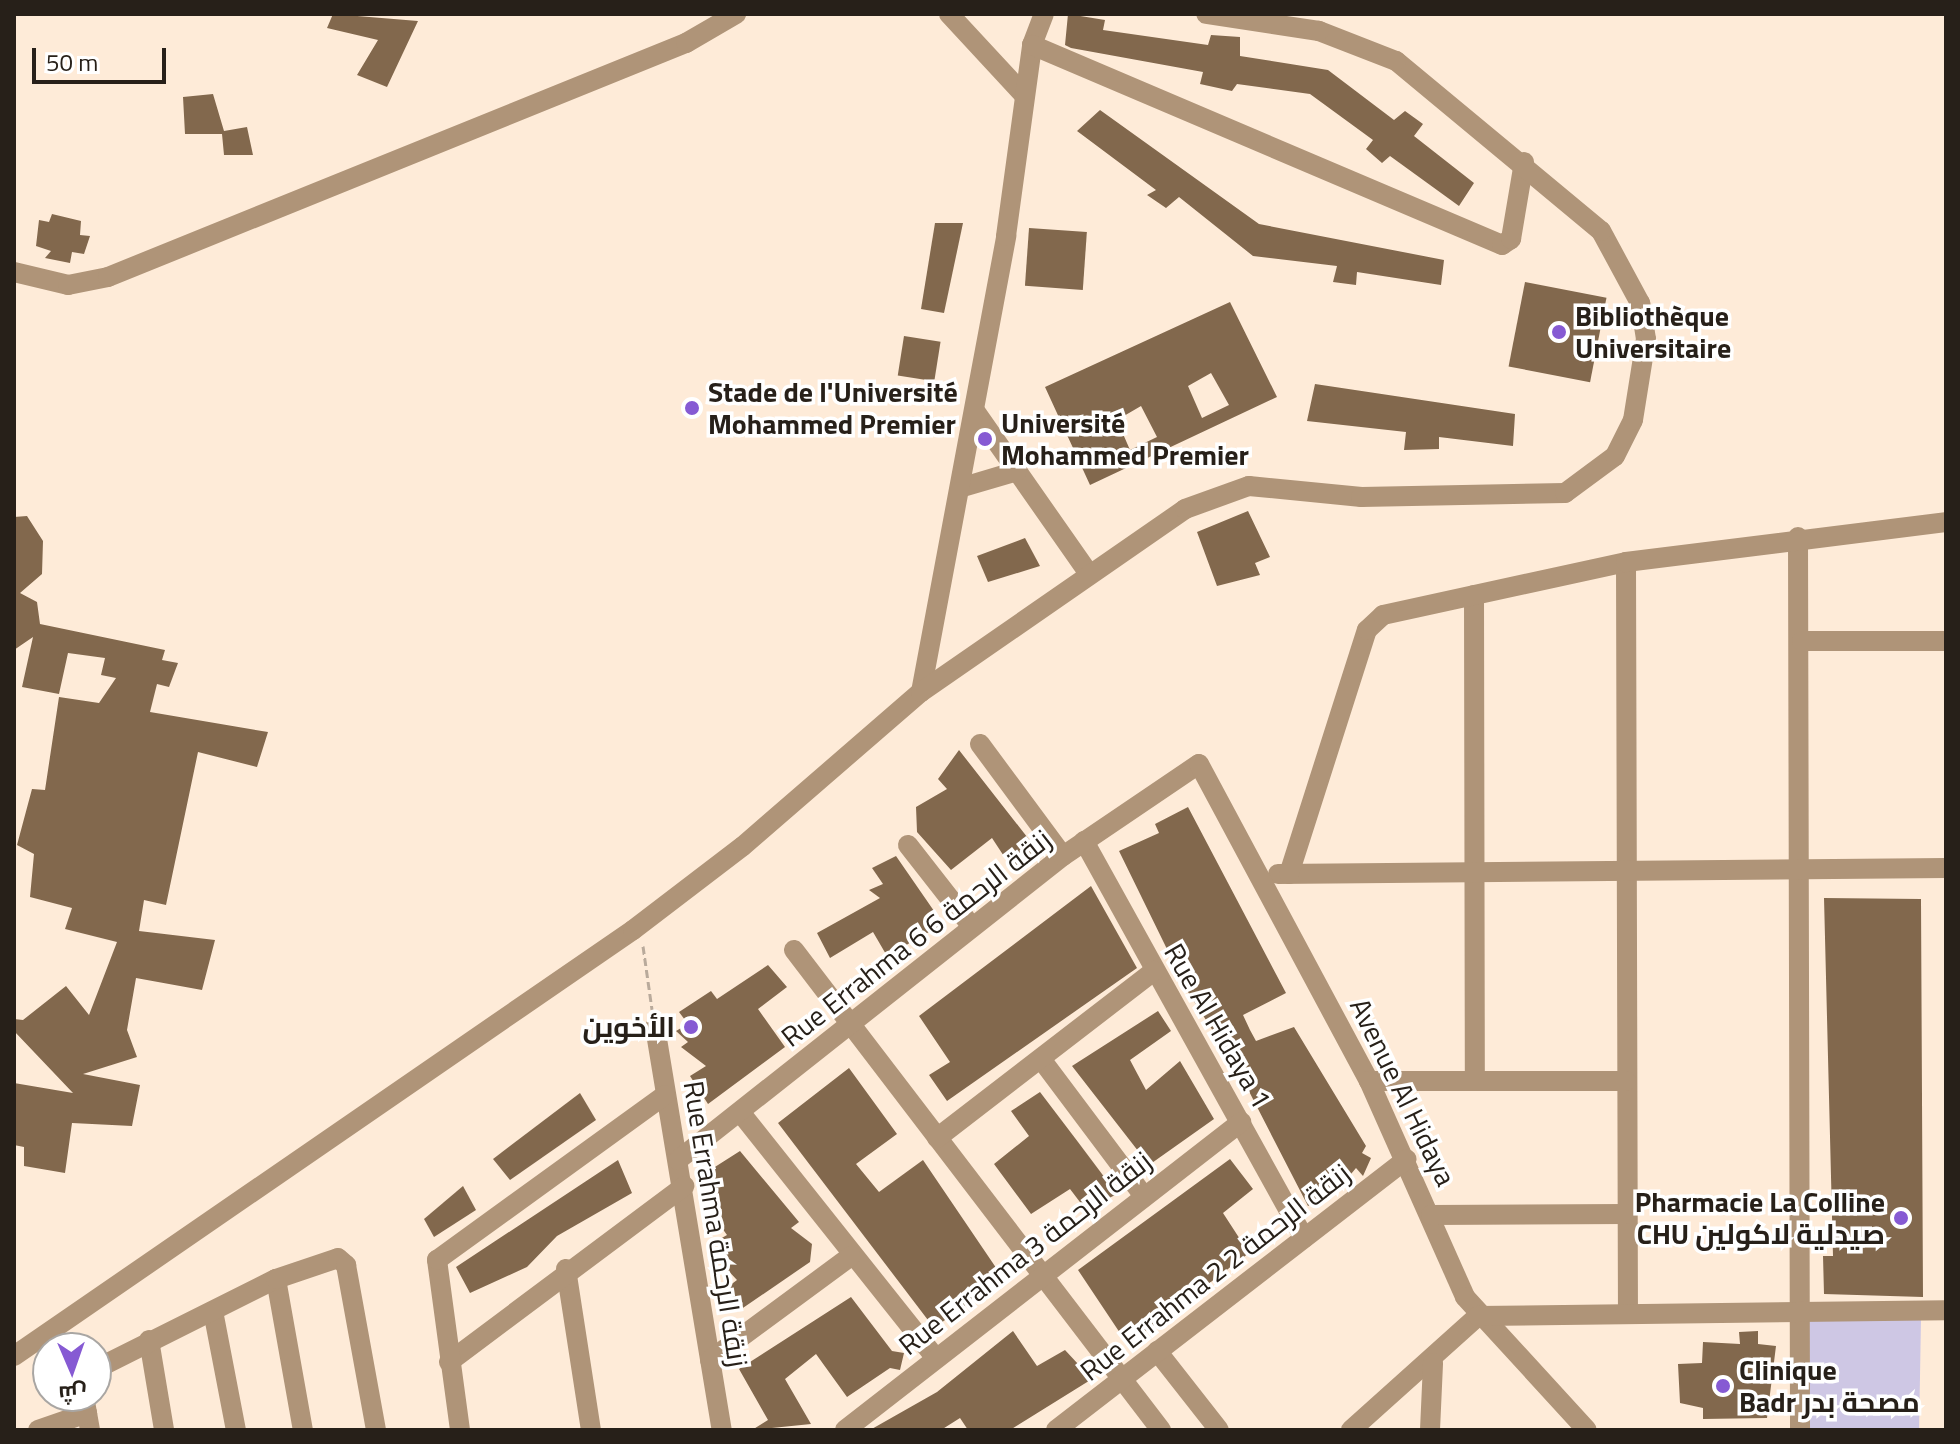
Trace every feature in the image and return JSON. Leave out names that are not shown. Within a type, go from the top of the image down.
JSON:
[{"type":"street","points":[[14,272],[68,285],[108,277],[686,43],[736,14]]},
{"type":"street","points":[[949,14],[1023,94]]},
{"type":"street","points":[[921,692],[963,487],[1023,94],[1032,45],[1044,14]]},
{"type":"street","points":[[14,1356],[633,930],[743,846],[921,692],[1087,571],[1185,509],[1249,486],[1361,497],[1565,493],[1602,469],[1633,420],[1645,361],[1642,312],[1601,231],[1524,162],[1383,54],[1319,31],[1206,14]]},
{"type":"street","points":[[1032,45],[1502,245],[1511,239],[1524,162]]},
{"type":"street","points":[[975,411],[1087,571]]},
{"type":"street","points":[[963,487],[1017,471]]},
{"type":"street","points":[[1289,874],[1370,625],[1391,611],[1626,562],[1798,537],[1946,522]]},
{"type":"street","points":[[1798,537],[1804,866],[1800,1430]]},
{"type":"street","points":[[1626,562],[1628,1313]]},
{"type":"street","points":[[1474,595],[1477,872],[1475,1078]]},
{"type":"street","points":[[1802,641],[1946,641]]},
{"type":"street","points":[[980,744],[1063,856]]},
{"type":"street","name":"Rue Errahma 6 6 زنقة الرحمة","points":[[678,1160],[1063,856],[1192,764]]},
{"type":"street","name":"Avenue Al Hidaya","points":[[1192,764],[1205,768],[1263,875],[1369,1081],[1478,1316],[1587,1430]]},
{"type":"street","name":"Rue Al Hidaya 1","points":[[1084,841],[1304,1238]]},
{"type":"street","points":[[908,845],[972,927]]},
{"type":"street","points":[[1263,875],[1804,866],[1946,868]]},
{"type":"street","points":[[794,950],[1161,1430]]},
{"type":"street","points":[[937,1138],[1154,971]]},
{"type":"street","name":"Rue Errahma زنقة الرحمة","points":[[655,1027],[684,1186],[722,1430]]},
{"type":"street","points":[[1041,1059],[1143,1195]]},
{"type":"street","points":[[1369,1081],[1475,1078],[1626,1081]]},
{"type":"street","points":[[460,1430],[437,1260],[665,1095]]},
{"type":"street","points":[[740,1112],[851,1256],[936,1358]]},
{"type":"street","name":"Rue Errahma 3 زنقة الرحمة","points":[[845,1430],[1143,1195],[1241,1122]]},
{"type":"street","name":"Rue Errahma 2 2 زنقة الرحمة","points":[[1056,1430],[1407,1159]]},
{"type":"street","points":[[449,1362],[566,1269],[684,1186]]},
{"type":"street","points":[[1431,1215],[1626,1214]]},
{"type":"street","points":[[710,1360],[851,1256]]},
{"type":"street","points":[[112,1360],[322,1258],[346,1265],[376,1430]]},
{"type":"street","points":[[566,1269],[591,1430]]},
{"type":"street","points":[[276,1279],[303,1430]]},
{"type":"street","points":[[1351,1430],[1433,1363],[1478,1316],[1946,1310]]},
{"type":"street","points":[[213,1311],[236,1430]]},
{"type":"street","points":[[149,1340],[164,1430]]},
{"type":"street","points":[[1157,1351],[1219,1430]]},
{"type":"street","points":[[1430,1430],[1433,1363]]},
{"type":"street","points":[[38,1430],[87,1413]]},
{"type":"path","points":[[646,950],[655,1027]]},
{"type":"shaded area","points":[[1809,1318],[1921,1320],[1919,1430],[1807,1430]]},
{"type":"building","points":[[333,14],[418,21],[387,87],[357,75],[378,40],[327,28]]},
{"type":"building","points":[[1068,14],[1105,20],[1103,30],[1208,45],[1211,35],[1240,37],[1240,56],[1328,70],[1394,120],[1405,111],[1423,124],[1414,136],[1474,183],[1459,206],[1390,156],[1382,163],[1366,149],[1373,140],[1310,94],[1237,84],[1232,91],[1200,84],[1203,72],[1071,48],[1065,45]]},
{"type":"building","points":[[213,94],[224,131],[247,127],[253,155],[224,155],[222,134],[185,134],[183,97]]},
{"type":"building","points":[[1100,110],[1259,224],[1444,260],[1441,285],[1357,272],[1356,285],[1333,282],[1337,266],[1253,256],[1179,197],[1166,208],[1147,195],[1156,190],[1077,131]]},
{"type":"building","points":[[52,214],[81,221],[80,235],[90,236],[84,254],[72,252],[70,263],[45,258],[51,251],[36,246],[39,220],[49,222]]},
{"type":"building","points":[[935,223],[963,223],[944,313],[921,309]]},
{"type":"building","points":[[1029,228],[1087,232],[1083,290],[1025,286]]},
{"type":"building","name":"Bibliothèque Universitaire","points":[[1525,282],[1606,298],[1590,382],[1509,366]]},
{"type":"building","points":[[1230,302],[1277,397],[1090,485],[1045,387]],"holes":[[[1211,373],[1229,405],[1202,418],[1188,386]],[[1141,406],[1157,437],[1130,450],[1117,420]]]},
{"type":"building","points":[[904,336],[941,342],[934,381],[898,376]]},
{"type":"building","points":[[1315,384],[1515,414],[1513,446],[1439,437],[1439,449],[1404,450],[1406,432],[1307,421]]},
{"type":"building","points":[[1248,511],[1270,557],[1255,563],[1260,575],[1217,586],[1197,532]]},
{"type":"building","points":[[27,516],[43,541],[42,574],[20,593],[37,602],[40,624],[165,650],[162,660],[178,663],[169,687],[157,684],[150,712],[268,732],[257,767],[198,752],[166,905],[144,900],[139,931],[215,940],[202,990],[136,978],[127,1030],[137,1057],[83,1074],[140,1085],[132,1126],[72,1123],[65,1173],[24,1166],[24,1147],[14,1145],[14,1083],[73,1093],[14,1031],[14,1019],[23,1020],[66,986],[89,1015],[117,942],[65,929],[72,908],[30,897],[34,854],[17,845],[32,789],[45,790],[59,697],[99,703],[116,678],[101,675],[105,658],[68,653],[59,694],[22,687],[33,637],[14,650],[14,517]]},
{"type":"building","points":[[1025,538],[1040,566],[988,582],[977,556]]},
{"type":"building","points":[[959,750],[1038,851],[1013,870],[992,838],[951,870],[917,832],[916,807],[947,789],[938,779]]},
{"type":"building","points":[[1188,807],[1286,993],[1243,1015],[1250,1030],[1256,1041],[1294,1027],[1366,1146],[1362,1153],[1371,1158],[1363,1176],[1356,1168],[1336,1192],[1308,1206],[1238,1070],[1188,992],[1119,851],[1159,833],[1155,824]]},
{"type":"building","points":[[896,856],[943,924],[887,956],[873,932],[830,958],[817,933],[880,898],[869,890],[883,884],[872,868]]},
{"type":"building","points":[[1091,886],[1137,968],[947,1101],[929,1075],[950,1062],[919,1016]]},
{"type":"building","points":[[1824,898],[1921,899],[1923,1297],[1824,1294],[1823,1256],[1833,1256]]},
{"type":"building","points":[[768,965],[787,987],[758,1009],[785,1047],[708,1104],[690,1076],[706,1066],[681,1047],[688,1042],[676,1031],[688,1024],[679,1012],[711,991],[717,999]]},
{"type":"building","points":[[1158,1011],[1171,1031],[1130,1060],[1146,1090],[1180,1061],[1214,1119],[1149,1165],[1072,1066]]},
{"type":"building","points":[[849,1068],[897,1134],[856,1164],[879,1192],[923,1160],[1003,1278],[934,1328],[778,1123]]},
{"type":"building","points":[[1040,1092],[1117,1194],[1086,1210],[1070,1189],[1031,1214],[994,1164],[1029,1136],[1011,1111]]},
{"type":"building","points":[[580,1093],[596,1120],[510,1180],[493,1159]]},
{"type":"building","points":[[740,1151],[799,1222],[791,1228],[812,1244],[810,1262],[737,1312],[725,1289],[737,1280],[722,1264],[728,1258],[720,1239],[727,1235],[714,1217],[722,1210],[707,1192],[716,1182],[707,1172]]},
{"type":"building","points":[[1230,1159],[1253,1189],[1223,1213],[1249,1253],[1128,1345],[1078,1270]]},
{"type":"building","points":[[618,1160],[632,1193],[557,1236],[527,1267],[470,1293],[456,1267]]},
{"type":"building","points":[[463,1186],[476,1210],[434,1237],[424,1219]]},
{"type":"building","points":[[851,1297],[892,1351],[904,1353],[900,1370],[890,1368],[847,1397],[816,1354],[785,1379],[811,1424],[752,1430],[768,1420],[739,1369]]},
{"type":"building","points":[[1013,1331],[1037,1366],[1065,1350],[1092,1379],[1010,1430],[968,1430],[960,1418],[941,1430],[870,1430],[937,1392]]},
{"type":"building","name":"Clinique Badr مصحة بدر","points":[[1758,1331],[1758,1344],[1776,1346],[1767,1418],[1703,1419],[1703,1408],[1680,1403],[1678,1364],[1702,1363],[1703,1342],[1740,1344],[1739,1332]]},
{"type":"place","name":"Bibliothèque Universitaire","points":[[1559,332]]},
{"type":"place","name":"Stade de l'Université Mohammed Premier","points":[[692,408]]},
{"type":"place","name":"Université Mohammed Premier","points":[[985,439]]},
{"type":"place","name":"الأخوين","points":[[691,1027]]},
{"type":"place","name":"Pharmacie La Colline CHU صيدلية لاكولين","points":[[1901,1218]]},
{"type":"place","name":"Clinique Badr مصحة بدر","points":[[1723,1386]]}]
